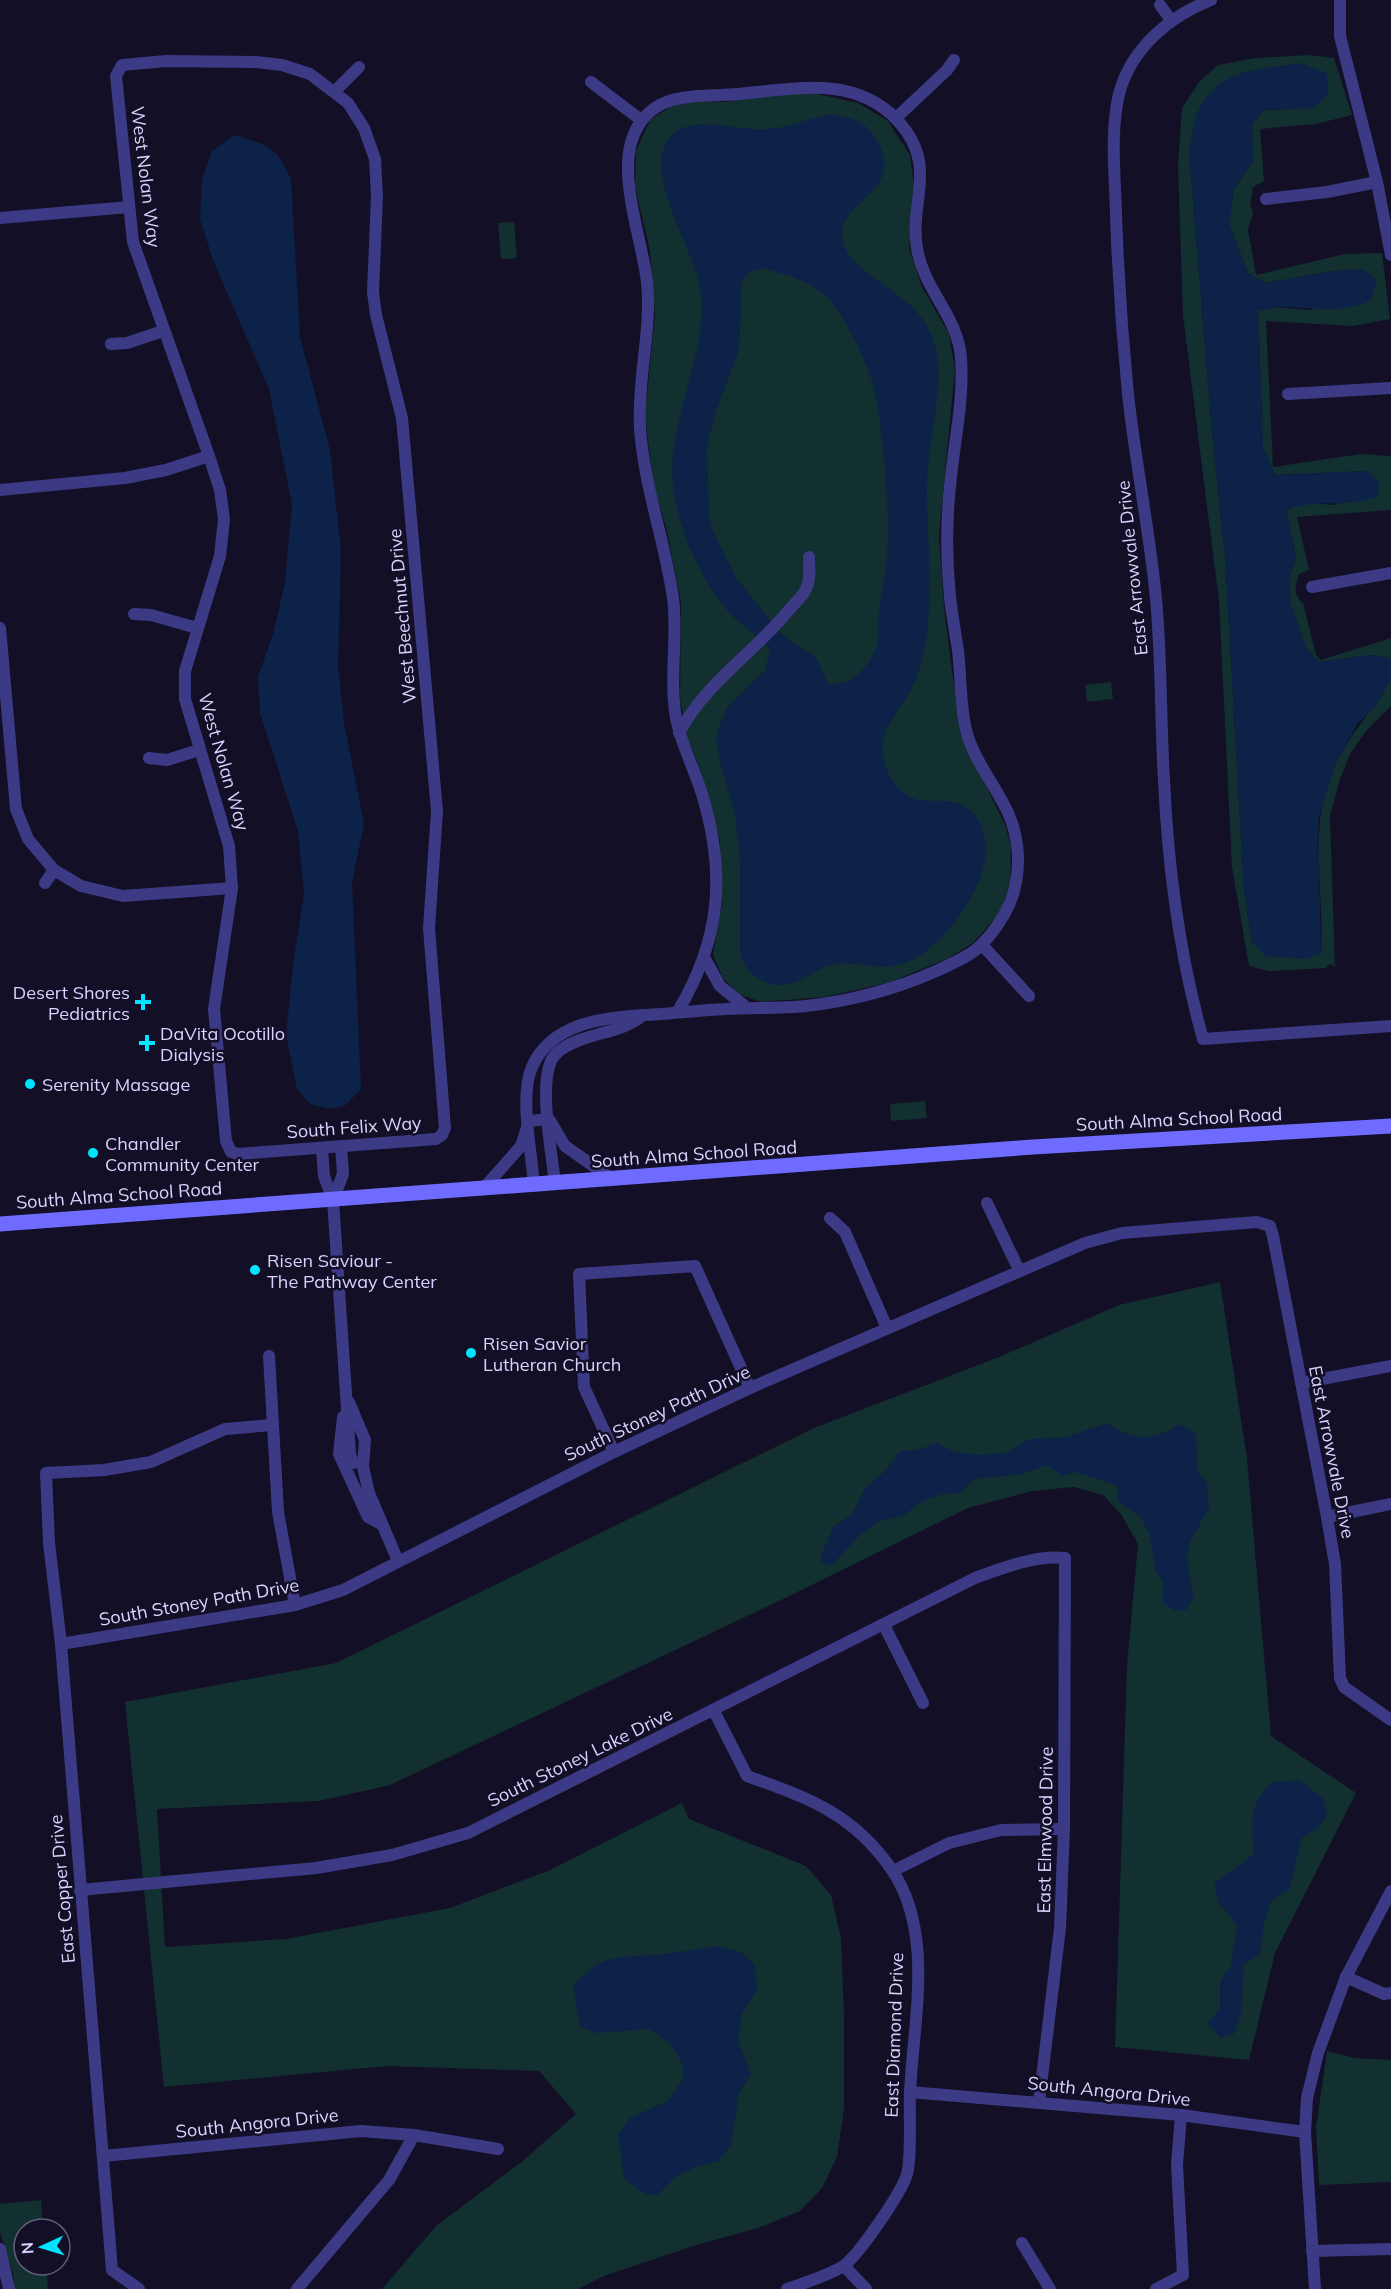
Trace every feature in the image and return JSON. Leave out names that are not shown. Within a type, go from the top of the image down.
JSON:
[{"type":"main road","name":"South Alma School Road","points":[[0,1224],[483,1190],[1033,1147],[1391,1126]]},
{"type":"street","name":"East Arrowvale Drive","points":[[1211,0],[1171,20],[1154,35],[1134,63],[1120,92],[1114,125],[1118,256],[1128,396],[1155,590],[1168,842],[1178,931],[1203,1039],[1391,1026]]},
{"type":"street","points":[[1340,0],[1342,45],[1377,182],[1391,255]]},
{"type":"street","points":[[1160,5],[1171,20]]},
{"type":"street","points":[[896,118],[947,70],[954,60]]},
{"type":"street","name":"West Beechnut Drive","points":[[116,76],[122,65],[166,61],[256,62],[282,65],[310,74],[348,103],[364,128],[375,159],[377,196],[373,292],[376,315],[402,418],[437,812],[429,928],[445,1128],[442,1135]]},
{"type":"street","points":[[335,91],[359,67]]},
{"type":"street","name":"West Nolan Way","points":[[116,76],[133,242],[209,456],[220,490],[224,519],[220,556],[185,670],[185,699],[199,750],[225,826],[232,888],[214,1009],[226,1141],[231,1152]]},
{"type":"street","points":[[591,82],[641,120]]},
{"type":"street","points":[[534,1186],[526,1084],[547,1043],[565,1031],[595,1021],[630,1014],[811,1006],[902,986],[957,962],[984,947],[1009,908],[1018,867],[1018,847],[1014,827],[1004,803],[974,754],[966,729],[949,586],[946,527],[961,411],[961,354],[958,336],[923,273],[916,245],[921,174],[912,140],[896,118],[863,96],[804,86],[725,95],[676,97],[662,103],[641,120],[631,142],[628,162],[630,189],[642,249],[649,306],[641,381],[640,427],[649,495],[664,543],[674,606],[676,649],[673,702],[679,733],[699,784],[713,831],[718,881],[713,930],[705,959],[678,1011]]},
{"type":"street","points":[[1266,199],[1328,192],[1377,182]]},
{"type":"street","points":[[0,218],[129,207]]},
{"type":"street","points":[[111,344],[127,344],[163,331]]},
{"type":"street","points":[[1288,394],[1391,388]]},
{"type":"street","points":[[0,490],[125,478],[166,470],[209,456]]},
{"type":"street","points":[[679,733],[690,711],[714,683],[777,625],[806,590],[810,575],[809,557]]},
{"type":"street","points":[[1312,587],[1391,573]]},
{"type":"street","points":[[134,615],[151,615],[197,628]]},
{"type":"street","points":[[0,628],[16,809],[28,839],[54,870],[81,886],[123,896],[232,888]]},
{"type":"street","points":[[149,758],[167,760],[199,750]]},
{"type":"street","points":[[45,883],[54,870]]},
{"type":"street","points":[[984,947],[1029,996]]},
{"type":"street","points":[[705,959],[720,986],[747,1008]]},
{"type":"street","points":[[555,1184],[547,1074],[551,1058],[566,1046],[604,1031],[633,1024],[644,1015]]},
{"type":"street","points":[[531,1071],[547,1074]]},
{"type":"street","points":[[529,1121],[549,1119]]},
{"type":"street","points":[[549,1119],[565,1146],[613,1180]]},
{"type":"street","points":[[483,1190],[521,1146],[529,1121]]},
{"type":"street","name":"South Felix Way","points":[[231,1152],[427,1141],[442,1135]]},
{"type":"street","points":[[333,1200],[343,1174],[341,1146]]},
{"type":"street","points":[[322,1148],[324,1176],[333,1200],[350,1454],[368,1517],[381,1524]]},
{"type":"street","points":[[987,1203],[1019,1270]]},
{"type":"street","points":[[830,1218],[845,1232],[887,1328]]},
{"type":"street","name":"South Stoney Path Drive","points":[[61,1644],[295,1605],[343,1590],[614,1452],[750,1388],[1085,1243],[1122,1233],[1257,1222],[1270,1226]]},
{"type":"street","name":"East Arrowvale Drive","points":[[1270,1226],[1335,1564],[1340,1678],[1344,1687],[1391,1720]]},
{"type":"street","points":[[614,1452],[584,1387],[579,1274],[695,1266],[750,1388]]},
{"type":"street","points":[[269,1356],[278,1512],[295,1605]]},
{"type":"street","points":[[1300,1383],[1391,1366]]},
{"type":"street","name":"East Copper Drive","points":[[139,2289],[112,2270],[61,1644],[49,1542],[46,1473],[104,1470],[151,1462],[225,1429],[272,1425]]},
{"type":"street","points":[[354,1468],[369,1493],[398,1562]]},
{"type":"street","points":[[1327,1517],[1391,1504]]},
{"type":"street","name":"South Stoney Lake Drive","points":[[80,1890],[316,1868],[392,1855],[468,1833],[996,1570],[1052,1557],[1065,1558]]},
{"type":"street","name":"East Elmwood Drive","points":[[1039,2102],[1060,1928],[1064,1829],[1065,1558]]},
{"type":"street","points":[[884,1625],[923,1703]]},
{"type":"street","name":"East Diamond Drive","points":[[714,1711],[747,1776],[805,1797],[832,1810],[862,1834],[893,1871],[907,1906],[916,1940],[917,1980],[907,2174],[876,2228],[844,2266],[787,2289]]},
{"type":"street","points":[[893,1871],[949,1843],[980,1835],[1001,1830],[1064,1829]]},
{"type":"street","points":[[1315,2289],[1305,2132],[1307,2098],[1318,2053],[1346,1977],[1391,1891]]},
{"type":"street","points":[[1346,1977],[1384,1994],[1391,1993]]},
{"type":"street","name":"South Angora Drive","points":[[910,2092],[1181,2115],[1305,2132]]},
{"type":"street","points":[[1156,2289],[1184,2275],[1177,2165],[1181,2115]]},
{"type":"street","name":"South Angora Drive","points":[[103,2156],[361,2131],[414,2135],[498,2149]]},
{"type":"street","points":[[297,2289],[389,2180],[414,2135]]},
{"type":"street","points":[[1022,2243],[1050,2289]]},
{"type":"street","points":[[0,2249],[9,2289]]},
{"type":"street","points":[[1312,2251],[1391,2249]]},
{"type":"street","points":[[844,2266],[866,2289]]},
{"type":"green space","points":[[1309,55],[1334,58],[1352,115],[1316,124],[1260,129],[1264,181],[1253,187],[1250,204],[1253,213],[1248,230],[1256,275],[1345,254],[1382,253],[1390,319],[1353,326],[1266,321],[1273,467],[1361,454],[1391,456],[1391,510],[1297,517],[1309,570],[1299,574],[1296,590],[1303,603],[1316,655],[1321,660],[1391,638],[1391,658],[1371,655],[1320,662],[1306,648],[1290,603],[1289,577],[1296,558],[1286,510],[1306,503],[1336,505],[1367,471],[1275,475],[1263,448],[1258,311],[1274,307],[1310,310],[1363,269],[1335,271],[1265,283],[1248,273],[1229,224],[1234,189],[1253,160],[1252,124],[1263,110],[1290,109],[1328,94],[1197,114],[1189,151],[1213,443],[1225,555],[1244,889],[1252,942],[1321,953],[1319,832],[1327,786],[1342,752],[1391,679],[1391,706],[1367,730],[1350,754],[1340,779],[1330,816],[1335,967],[1330,964],[1326,968],[1269,971],[1249,966],[1232,867],[1219,601],[1183,315],[1178,165],[1182,108],[1199,82],[1218,65],[1255,58]]},
{"type":"green space","points":[[766,93],[813,93],[858,103],[887,120],[910,155],[914,186],[909,248],[921,285],[949,334],[955,369],[939,535],[944,608],[960,733],[1005,825],[1011,846],[1010,883],[999,914],[974,942],[949,958],[888,983],[824,997],[762,1002],[740,995],[723,978],[713,955],[722,903],[720,841],[699,766],[687,737],[680,699],[681,602],[667,531],[653,484],[645,414],[655,316],[650,251],[635,186],[636,151],[650,120],[675,104],[697,101],[727,102]]},
{"type":"green space","points":[[514,222],[517,258],[501,259],[498,223]]},
{"type":"green space","points":[[1111,682],[1113,699],[1087,702],[1085,685]]},
{"type":"green space","points":[[925,1101],[927,1118],[891,1121],[890,1104]]},
{"type":"green space","points":[[1220,1282],[1247,1459],[1271,1736],[1356,1793],[1275,1953],[1249,2060],[1115,2047],[1127,1665],[1138,1544],[1121,1514],[1103,1495],[1074,1487],[1032,1491],[968,1508],[781,1600],[390,1785],[319,1801],[157,1809],[165,1947],[286,1939],[450,1908],[550,1870],[682,1803],[689,1819],[806,1866],[831,1895],[841,1938],[844,2108],[837,2157],[822,2188],[800,2211],[758,2228],[696,2245],[604,2276],[578,2289],[382,2289],[436,2226],[524,2160],[576,2114],[539,2071],[387,2066],[164,2087],[125,1702],[336,1663],[814,1428],[999,1357],[1119,1305]]},
{"type":"green space","points":[[1327,2051],[1355,2058],[1391,2060],[1391,2182],[1319,2185],[1316,2128]]},
{"type":"green space","points":[[41,2200],[42,2217],[12,2217],[12,2271],[0,2232],[0,2204]]},
{"type":"green space","points":[[47,2277],[48,2289],[14,2289],[14,2278]]},
{"type":"water","points":[[1301,63],[1327,74],[1328,94],[1314,108],[1263,110],[1252,124],[1253,160],[1234,189],[1229,224],[1248,273],[1265,283],[1335,271],[1363,269],[1377,280],[1371,300],[1356,305],[1328,309],[1286,307],[1258,311],[1263,448],[1275,475],[1367,471],[1379,481],[1378,496],[1366,500],[1297,506],[1286,510],[1296,558],[1289,577],[1290,603],[1306,648],[1320,662],[1371,655],[1391,658],[1391,679],[1376,706],[1357,724],[1335,765],[1318,821],[1321,953],[1305,959],[1265,956],[1252,942],[1244,889],[1225,555],[1213,443],[1189,151],[1197,114],[1205,99],[1227,79],[1254,70]]},
{"type":"water","points":[[825,115],[855,120],[867,128],[877,140],[884,156],[884,170],[872,192],[846,219],[842,230],[843,240],[846,250],[856,263],[900,296],[918,313],[931,334],[938,369],[938,388],[927,481],[930,591],[927,634],[915,681],[886,733],[883,750],[885,765],[891,779],[901,791],[915,799],[957,803],[974,814],[984,833],[986,854],[979,880],[962,912],[937,941],[923,953],[893,966],[846,963],[831,965],[798,981],[779,985],[762,981],[755,976],[748,970],[740,953],[740,860],[735,815],[719,758],[716,735],[727,708],[765,670],[770,650],[732,615],[709,585],[694,558],[678,514],[672,473],[674,447],[698,346],[701,294],[690,255],[664,187],[661,166],[664,148],[674,133],[683,127],[706,124],[768,129]],"holes":[[[762,268],[797,279],[828,298],[852,336],[868,369],[876,397],[885,468],[888,540],[878,613],[878,641],[865,667],[852,679],[836,684],[828,683],[815,656],[794,644],[779,631],[737,579],[712,529],[709,515],[707,448],[715,413],[739,351],[742,282],[748,273]]]},
{"type":"water","points":[[234,135],[270,148],[281,160],[291,179],[300,337],[330,450],[341,551],[338,666],[344,723],[364,824],[352,882],[361,1089],[346,1105],[331,1109],[310,1104],[297,1089],[286,1035],[293,965],[304,893],[298,831],[260,713],[258,677],[274,631],[285,582],[292,504],[269,389],[213,260],[200,219],[202,179],[212,151]]},
{"type":"water","points":[[1107,1423],[1134,1436],[1160,1434],[1179,1424],[1196,1434],[1197,1470],[1207,1484],[1209,1508],[1190,1541],[1187,1555],[1193,1599],[1186,1610],[1174,1610],[1162,1602],[1163,1583],[1155,1569],[1149,1533],[1140,1516],[1118,1501],[1117,1486],[1077,1472],[1062,1476],[1047,1465],[1023,1474],[974,1479],[960,1493],[943,1494],[923,1501],[904,1515],[878,1522],[859,1536],[831,1566],[819,1561],[833,1527],[852,1514],[865,1488],[885,1471],[900,1451],[916,1450],[938,1443],[954,1452],[980,1455],[1005,1453],[1030,1439],[1066,1437]]},
{"type":"water","points":[[1299,1780],[1323,1798],[1327,1815],[1319,1827],[1301,1839],[1290,1889],[1271,1901],[1264,1923],[1260,1954],[1244,1964],[1241,2012],[1234,2034],[1220,2038],[1208,2024],[1220,2007],[1220,1982],[1231,1966],[1237,1925],[1219,1903],[1214,1884],[1254,1854],[1253,1815],[1258,1799],[1264,1791],[1272,1782]]},
{"type":"water","points":[[716,1946],[741,1952],[755,1965],[757,1989],[742,2014],[738,2041],[751,2074],[739,2093],[731,2144],[719,2161],[696,2167],[675,2177],[658,2195],[645,2194],[624,2178],[618,2135],[630,2118],[668,2101],[683,2079],[682,2063],[672,2046],[650,2029],[596,2033],[580,2026],[573,1986],[592,1968],[610,1959]]},
{"type":"place","name":"Desert Shores Pediatrics","points":[[143,1002]]},
{"type":"place","name":"DaVita Ocotillo Dialysis","points":[[147,1043]]},
{"type":"place","name":"Serenity Massage","points":[[30,1084]]},
{"type":"place","name":"Chandler Community Center","points":[[93,1153]]},
{"type":"place","name":"Risen Saviour - The Pathway Center","points":[[255,1270]]},
{"type":"place","name":"Risen Savior Lutheran Church","points":[[471,1353]]}]
